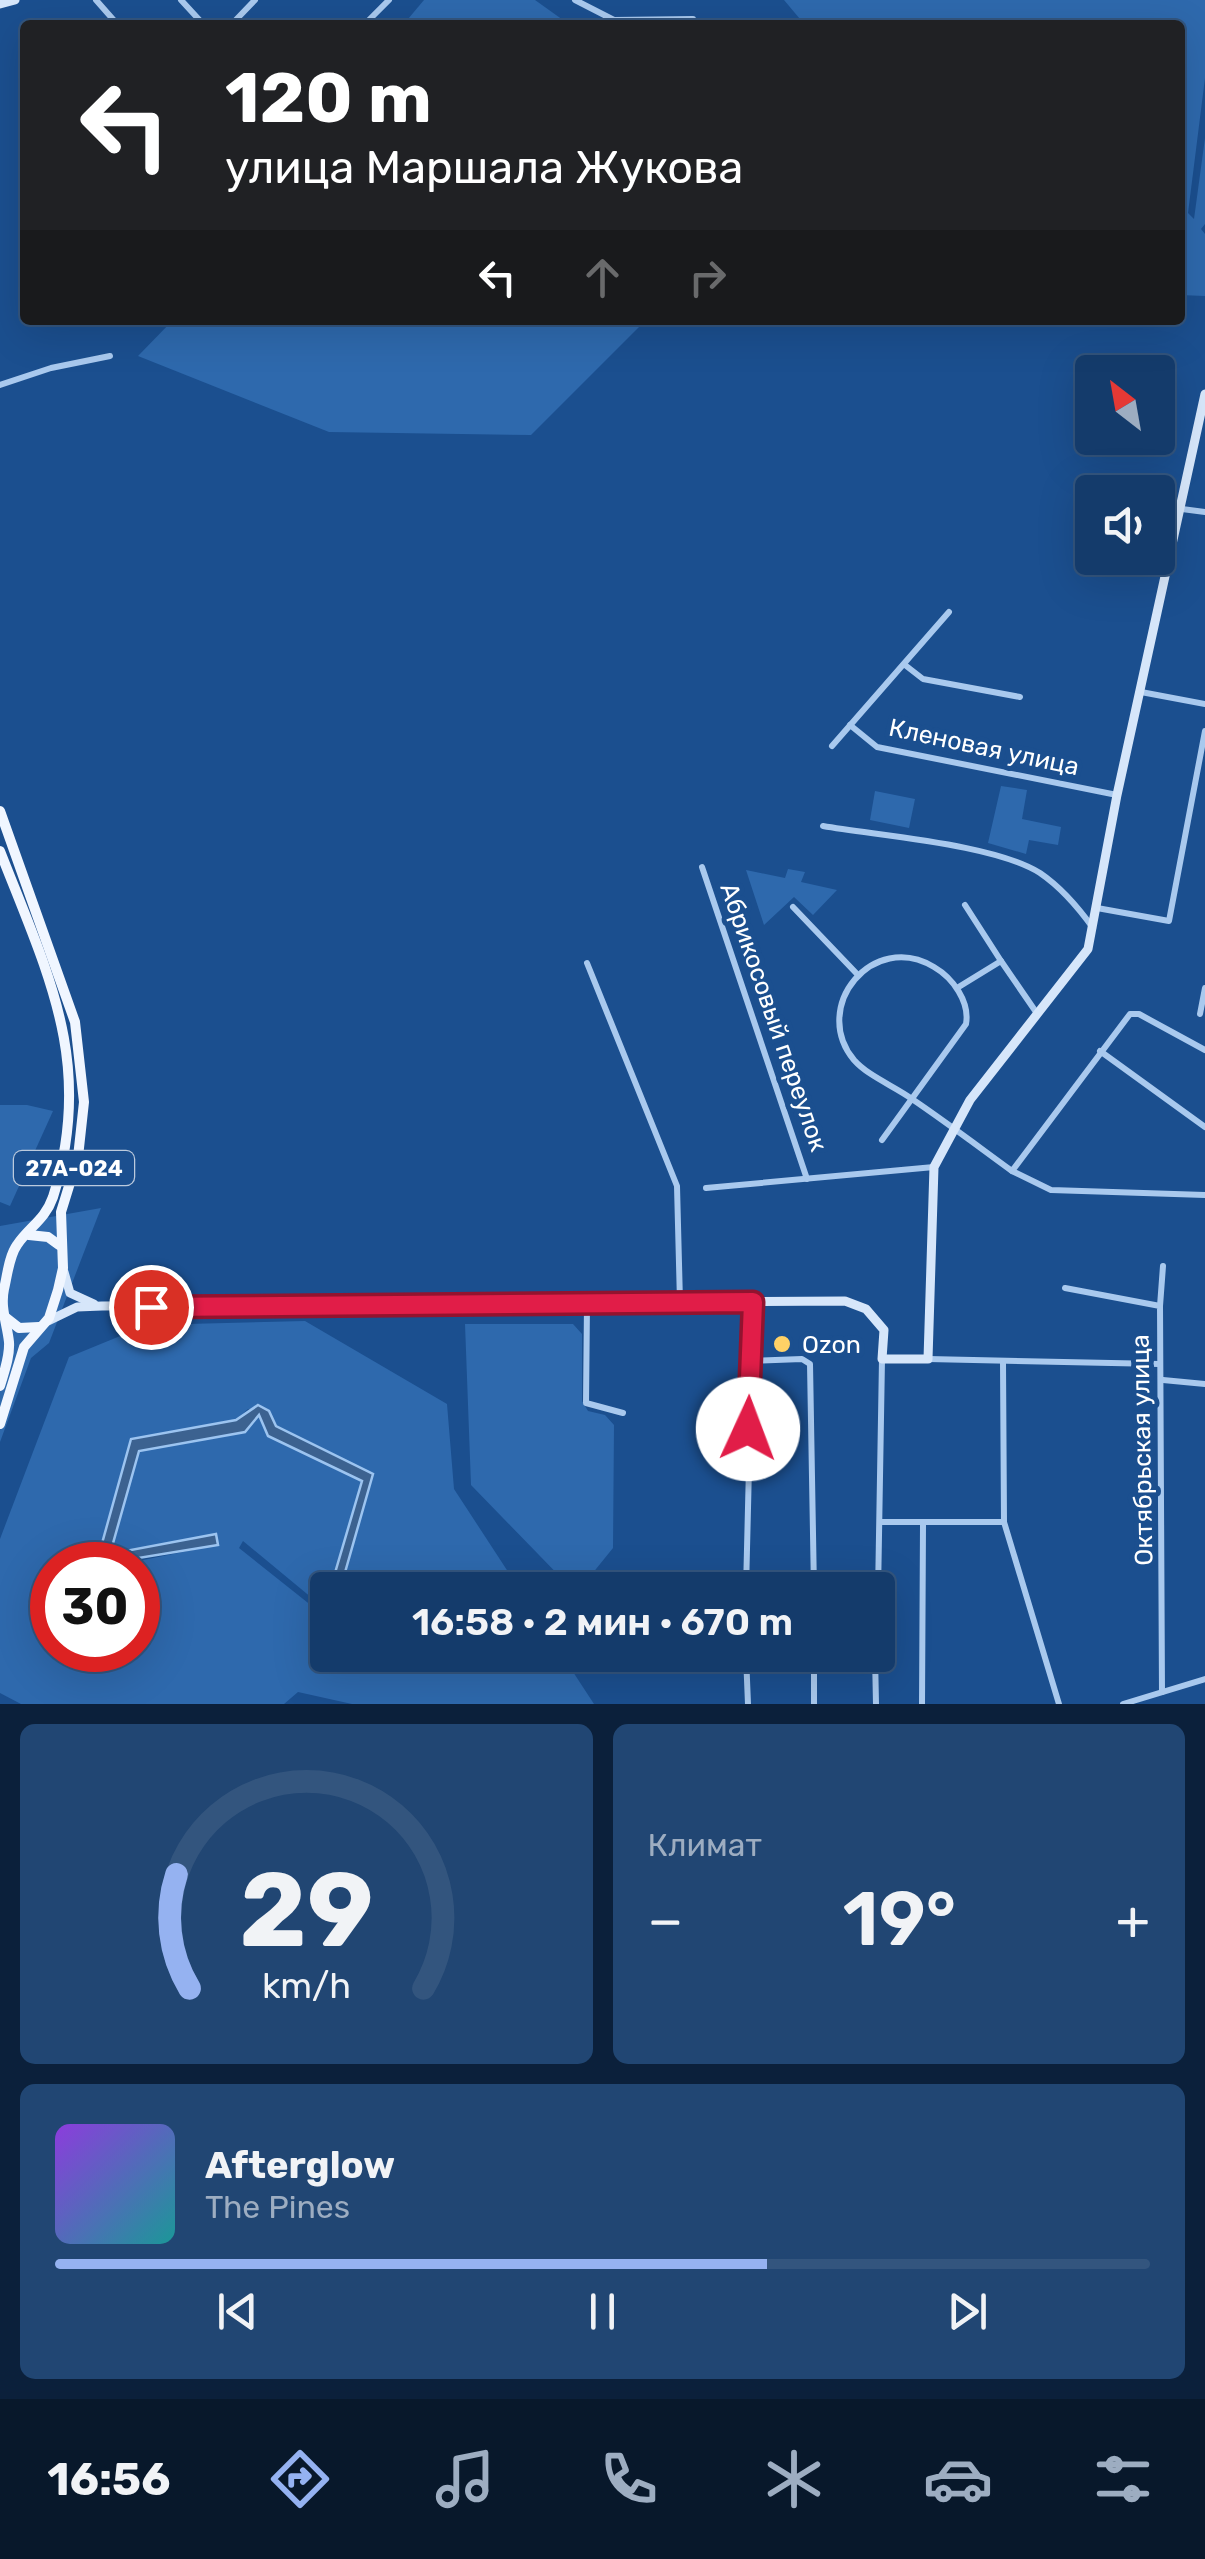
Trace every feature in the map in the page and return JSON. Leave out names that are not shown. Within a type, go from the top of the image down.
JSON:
[{"type":"main road","name":"27А-024","points":[[0,811],[69,999],[80,1049],[82,1119],[78,1157],[61,1212],[64,1268],[42,1324],[18,1359],[0,1424]]},
{"type":"main road","name":"27А-024","points":[[0,852],[5,875],[59,1004],[71,1075],[66,1151],[49,1209],[14,1251],[1,1305],[9,1353],[0,1386]]},
{"type":"main road","points":[[28,1235],[53,1239],[62,1249]]},
{"type":"main road","points":[[4,1316],[19,1328],[42,1324]]},
{"type":"street","points":[[0,4],[15,0]]},
{"type":"street","points":[[96,0],[114,20]]},
{"type":"street","points":[[181,0],[199,20]]},
{"type":"street","points":[[236,20],[256,0]]},
{"type":"street","points":[[369,20],[389,0]]},
{"type":"street","points":[[575,0],[614,20],[692,19]]},
{"type":"street","points":[[0,385],[50,368],[110,356]]},
{"type":"street","points":[[928,1359],[934,1166],[952,1128],[1036,1012],[1088,949],[1117,795],[1205,394]]},
{"type":"street","points":[[1182,509],[1205,512]]},
{"type":"street","points":[[832,746],[949,612]]},
{"type":"street","points":[[905,665],[923,679],[1020,697]]},
{"type":"street","points":[[1141,692],[1205,704]]},
{"type":"street","name":"Кленовая улица","points":[[850,725],[877,748],[1117,795]]},
{"type":"street","points":[[1098,908],[1169,921],[1205,730]]},
{"type":"street","points":[[823,826],[1011,859],[1040,874],[1074,902],[1093,930]]},
{"type":"street","name":"Абрикосовый переулок","points":[[702,867],[807,1179]]},
{"type":"street","points":[[965,905],[1036,1012]]},
{"type":"street","points":[[793,908],[858,976]]},
{"type":"street","points":[[882,1140],[912,1098],[966,1024],[967,1016],[957,988],[941,970],[902,955],[880,959],[858,976],[838,1014],[841,1040],[856,1062],[912,1098],[1012,1171],[1052,1190],[1205,1195]]},
{"type":"street","points":[[957,988],[1001,961]]},
{"type":"street","points":[[587,963],[677,1186],[680,1304]]},
{"type":"street","points":[[1200,1014],[1205,988]]},
{"type":"street","points":[[1012,1171],[1130,1014],[1205,1050]]},
{"type":"street","points":[[1100,1051],[1205,1127]]},
{"type":"street","points":[[706,1188],[934,1166]]},
{"type":"street","points":[[1160,1306],[1162,1266]]},
{"type":"street","points":[[64,1268],[70,1293],[102,1306]]},
{"type":"street","name":"Октябрьская улица","points":[[1065,1288],[1160,1306],[1159,1364],[1164,1380],[1162,1692]]},
{"type":"street","points":[[42,1324],[77,1307],[102,1306],[845,1301],[866,1309],[884,1330],[879,1572]]},
{"type":"street","points":[[746,1572],[753,1302]]},
{"type":"street","points":[[587,1304],[586,1403],[623,1413]]},
{"type":"street","points":[[750,1361],[802,1359],[810,1364],[814,1572]]},
{"type":"street","points":[[882,1360],[1159,1364]]},
{"type":"street","points":[[1003,1364],[1004,1522],[1059,1704]]},
{"type":"street","points":[[1164,1380],[1205,1384]]},
{"type":"street","points":[[881,1522],[1004,1522]]},
{"type":"street","points":[[922,1704],[923,1525]]},
{"type":"street","points":[[747,1672],[748,1704]]},
{"type":"street","points":[[814,1672],[814,1704]]},
{"type":"street","points":[[875,1672],[876,1704]]},
{"type":"street","points":[[1123,1704],[1205,1679]]},
{"type":"shaded area","points":[[424,0],[535,0],[563,20],[407,20]]},
{"type":"shaded area","points":[[784,0],[1205,0],[1205,78],[1188,213],[1194,219],[1205,138],[1205,224],[1201,229],[1205,234],[1205,296],[1185,295],[1185,20],[801,20]]},
{"type":"shaded area","points":[[168,325],[641,325],[531,435],[329,432],[138,356]]},
{"type":"shaded area","points":[[1001,786],[1027,790],[1022,819],[1061,827],[1058,845],[1029,840],[1026,854],[988,843]]},
{"type":"shaded area","points":[[875,791],[915,799],[909,828],[870,820]]},
{"type":"shaded area","points":[[788,869],[805,872],[801,882],[837,890],[813,915],[794,897],[764,925],[746,870],[785,878]]},
{"type":"shaded area","points":[[0,1105],[27,1105],[53,1111],[10,1206],[0,1202]]},
{"type":"shaded area","points":[[101,1208],[49,1343],[31,1358],[0,1442],[0,1226]]},
{"type":"shaded area","points":[[305,1321],[447,1404],[454,1489],[508,1572],[345,1572],[373,1474],[276,1425],[269,1411],[248,1409],[236,1420],[131,1439],[102,1542],[30,1542],[30,1672],[160,1672],[160,1557],[218,1545],[215,1534],[160,1545],[114,1542],[139,1451],[245,1432],[259,1414],[268,1436],[362,1481],[335,1572],[310,1572],[310,1596],[243,1541],[239,1548],[310,1604],[310,1672],[573,1672],[594,1704],[352,1704],[298,1692],[284,1704],[21,1704],[0,1693],[0,1539],[69,1357],[147,1325]]},
{"type":"shaded area","points":[[465,1324],[573,1324],[582,1334],[582,1401],[588,1411],[605,1415],[614,1425],[613,1548],[594,1572],[556,1572],[471,1485]]},
{"type":"shaded area","points":[[258,1405],[269,1411],[276,1426],[373,1474],[345,1572],[335,1572],[362,1481],[268,1436],[259,1415],[245,1432],[139,1451],[113,1542],[102,1542],[131,1439],[236,1420]]},
{"type":"shaded area","points":[[216,1534],[218,1545],[160,1555],[160,1545]]},
{"type":"place","name":"Ozon","points":[[782,1344]]},
{"type":"route","points":[[151,1307],[753,1302],[748,1429]]}]
